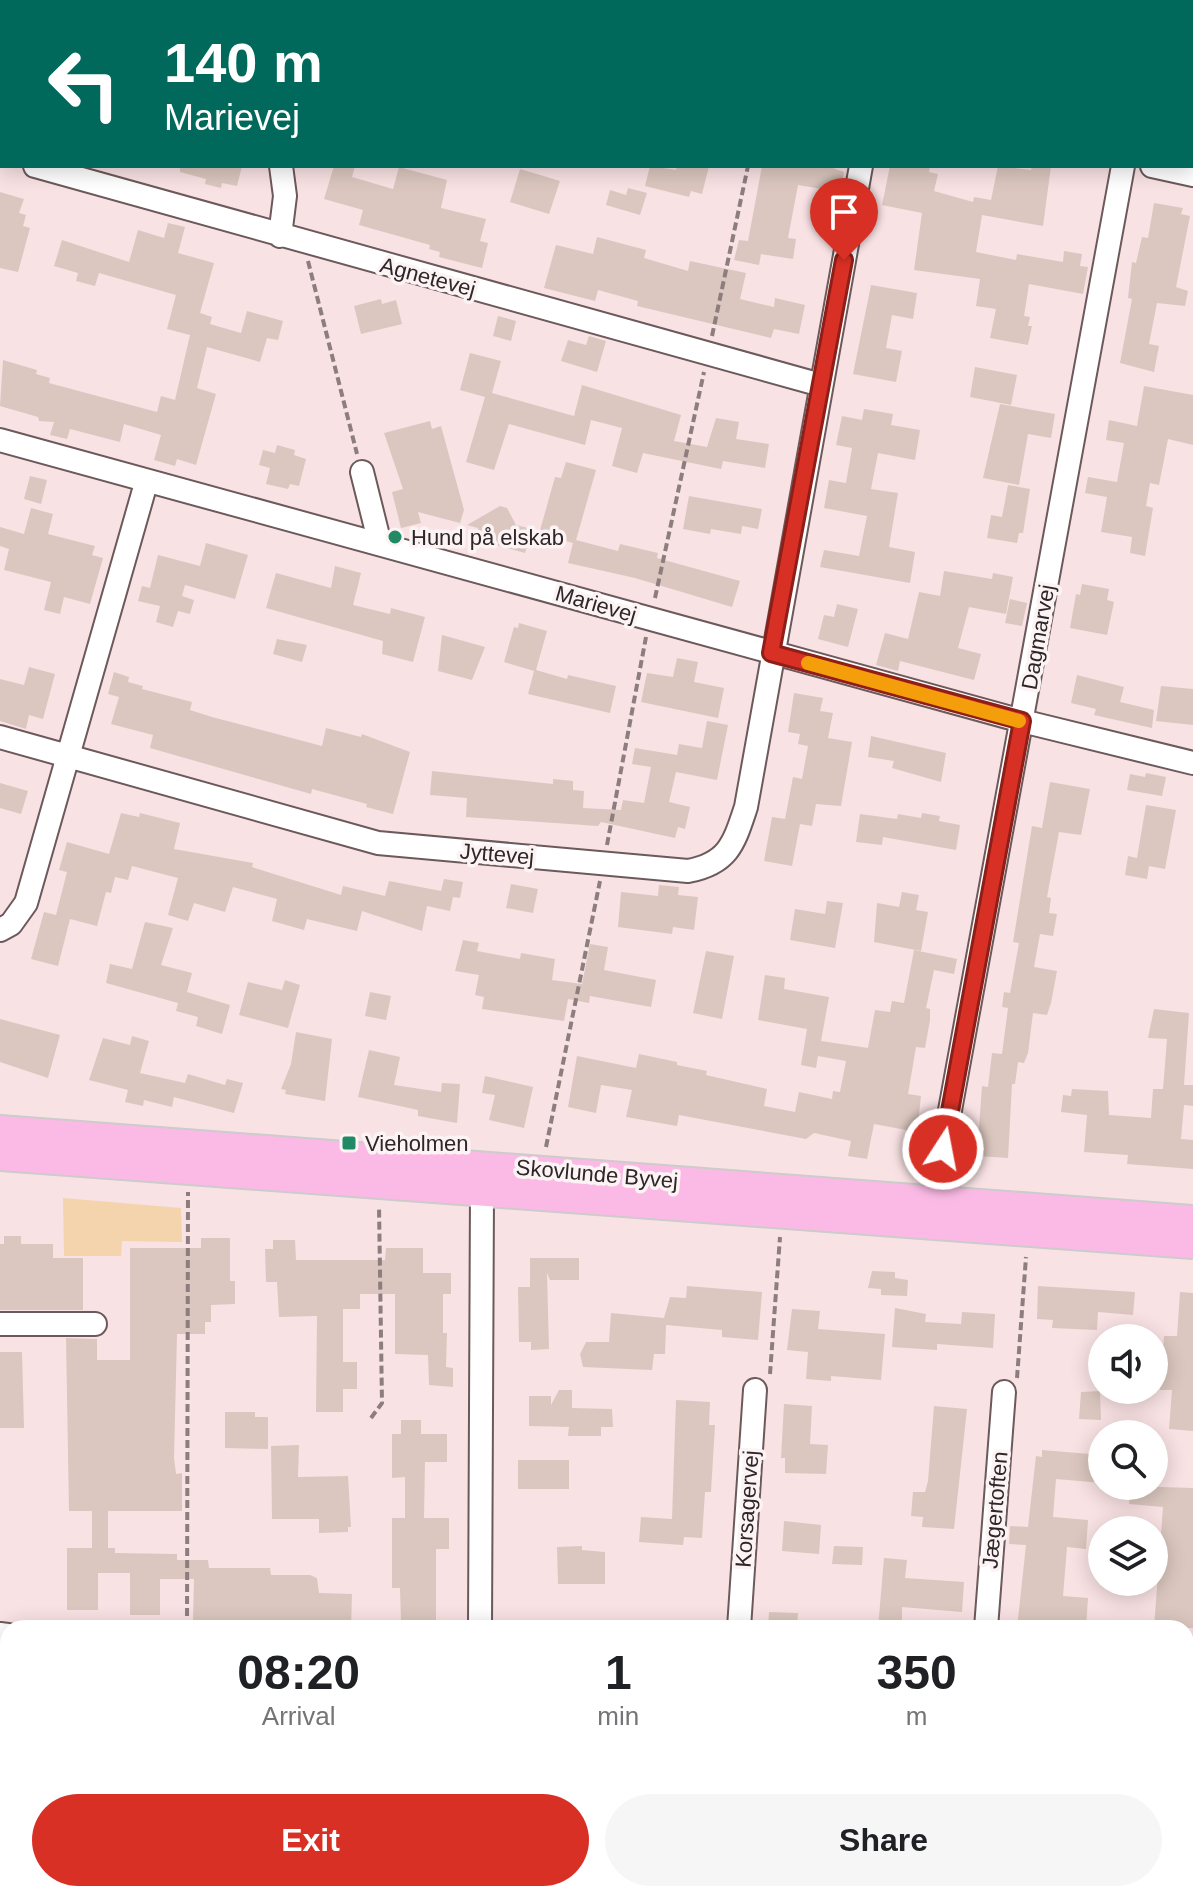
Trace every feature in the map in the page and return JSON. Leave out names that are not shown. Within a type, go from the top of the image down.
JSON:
[{"type":"main road","name":"Skovlunde Byvej","points":[[0,1130],[541,1169],[933,1203],[1193,1220]]},
{"type":"main road","name":"Skovlunde Byvej","points":[[0,1156],[1193,1244]]},
{"type":"street","name":"Agnetevej","points":[[42,168],[821,385]]},
{"type":"street","points":[[280,236],[285,196],[281,168]]},
{"type":"street","name":"Jyttevej","points":[[0,737],[378,843],[604,861],[688,871],[711,864],[733,846],[746,807],[771,653],[861,168]]},
{"type":"street","name":"Dagmarvej","points":[[933,1203],[1123,168]]},
{"type":"street","points":[[1161,168],[1193,175]]},
{"type":"street","name":"Marievej","points":[[0,440],[146,483],[380,544],[1022,721],[1193,763]]},
{"type":"street","points":[[362,472],[380,544]]},
{"type":"street","points":[[0,930],[11,924],[26,903],[146,483]]},
{"type":"street","points":[[480,1620],[482,1193]]},
{"type":"street","points":[[0,1324],[95,1324]]},
{"type":"street","name":"Korsagervej","points":[[740,1620],[755,1390]]},
{"type":"street","name":"Jægertoften","points":[[987,1620],[1004,1392]]},
{"type":"path","points":[[541,1169],[650,619],[748,168]]},
{"type":"path","points":[[304,242],[362,472]]},
{"type":"path","points":[[187,1620],[187,1193],[190,1170]]},
{"type":"path","points":[[371,1418],[382,1403],[378,1184]]},
{"type":"path","points":[[755,1390],[769,1387],[780,1237]]},
{"type":"path","points":[[1004,1392],[1016,1389],[1026,1257]]},
{"type":"shaded area","points":[[63,1198],[181,1208],[182,1242],[122,1241],[121,1256],[64,1256]]},
{"type":"building","points":[[180,168],[242,168],[237,186],[222,183],[221,188],[205,184],[206,179],[180,172]]},
{"type":"building","points":[[333,168],[354,168],[352,177],[393,189],[399,168],[447,180],[441,208],[486,219],[480,241],[488,243],[482,268],[439,257],[440,252],[429,249],[430,245],[359,225],[363,210],[324,199]]},
{"type":"building","points":[[650,168],[708,168],[702,194],[691,191],[689,197],[645,186]]},
{"type":"building","points":[[762,168],[833,168],[844,172],[840,192],[798,185],[788,238],[796,239],[793,259],[761,254],[759,265],[734,260],[739,240],[748,241]]},
{"type":"building","points":[[890,168],[930,168],[929,172],[938,174],[934,191],[973,202],[974,197],[991,200],[998,168],[1051,168],[1043,226],[982,215],[976,252],[1016,260],[1017,254],[1063,262],[1064,251],[1082,254],[1080,266],[1088,267],[1083,294],[1029,284],[1024,316],[1030,317],[1028,326],[1032,326],[1028,345],[990,338],[996,309],[976,306],[980,279],[914,270],[922,213],[882,205]]},
{"type":"building","points":[[520,169],[560,181],[549,214],[510,202]]},
{"type":"building","points":[[628,188],[647,193],[640,215],[606,205],[610,190],[626,195]]},
{"type":"building","points":[[0,192],[24,199],[19,213],[26,215],[23,226],[30,228],[18,272],[0,268]]},
{"type":"building","points":[[1154,203],[1183,208],[1181,214],[1190,216],[1176,287],[1188,291],[1185,306],[1157,303],[1149,344],[1159,346],[1154,372],[1120,363],[1132,299],[1128,298],[1132,262],[1136,263],[1142,237],[1148,238]]},
{"type":"building","points":[[168,223],[185,227],[178,253],[214,263],[200,313],[212,317],[210,324],[241,333],[247,311],[283,321],[278,340],[267,338],[260,362],[207,347],[197,388],[216,394],[196,465],[177,459],[175,466],[154,460],[161,435],[124,424],[120,442],[70,429],[67,439],[50,435],[54,422],[39,421],[38,417],[0,406],[3,360],[37,370],[36,374],[50,378],[49,383],[157,412],[161,396],[175,400],[190,335],[167,329],[176,295],[99,273],[95,286],[76,281],[78,273],[54,266],[62,240],[129,262],[138,230],[164,238]]},
{"type":"building","points":[[597,237],[646,250],[644,258],[688,271],[690,261],[746,273],[740,299],[774,307],[775,298],[805,305],[799,334],[774,329],[771,338],[637,306],[638,301],[598,290],[595,301],[544,288],[556,245],[593,254]]},
{"type":"building","points":[[871,285],[917,293],[913,319],[892,315],[886,348],[902,351],[896,382],[853,374]]},
{"type":"building","points":[[381,299],[382,304],[396,300],[402,324],[361,334],[354,306]]},
{"type":"building","points":[[498,316],[516,321],[511,341],[493,336]]},
{"type":"building","points":[[589,336],[606,341],[597,372],[561,361],[568,340],[586,345]]},
{"type":"building","points":[[470,353],[501,361],[492,393],[574,416],[582,385],[681,415],[674,441],[707,447],[716,418],[739,422],[736,439],[769,444],[765,468],[723,461],[721,469],[643,453],[637,473],[612,466],[622,428],[591,420],[585,445],[509,424],[494,470],[466,462],[485,397],[460,390]]},
{"type":"building","points":[[975,367],[1017,375],[1011,405],[970,397]]},
{"type":"building","points":[[1144,386],[1193,395],[1193,445],[1168,439],[1159,485],[1150,483],[1146,506],[1153,508],[1145,556],[1130,553],[1132,537],[1101,532],[1107,497],[1085,493],[1088,477],[1117,482],[1124,443],[1106,440],[1109,420],[1137,426]]},
{"type":"building","points":[[1000,404],[1055,414],[1051,438],[1028,434],[1019,485],[983,478]]},
{"type":"building","points":[[864,409],[893,414],[891,425],[920,430],[915,460],[878,453],[871,489],[898,493],[889,547],[915,552],[910,583],[820,567],[824,550],[859,556],[867,516],[824,508],[829,480],[846,483],[852,448],[836,445],[842,416],[862,420]]},
{"type":"building","points":[[430,421],[432,429],[441,426],[464,510],[460,523],[418,512],[421,523],[401,528],[392,492],[403,489],[384,433]]},
{"type":"building","points":[[277,445],[295,450],[294,455],[306,459],[299,486],[290,484],[288,489],[266,484],[270,468],[259,465],[263,450],[275,453]]},
{"type":"building","points":[[566,462],[596,470],[576,540],[618,551],[620,544],[658,553],[657,558],[740,581],[732,607],[635,578],[568,563],[573,543],[539,534],[555,477],[561,478]]},
{"type":"building","points":[[30,476],[47,480],[41,504],[24,499]]},
{"type":"building","points":[[1008,485],[1030,489],[1023,533],[1019,533],[1017,543],[987,538],[991,515],[1002,517]]},
{"type":"building","points":[[689,496],[762,509],[758,529],[742,526],[741,534],[711,529],[710,534],[683,529]]},
{"type":"building","points":[[500,506],[507,508],[516,525],[532,529],[525,553],[474,539],[478,528],[467,525]]},
{"type":"building","points":[[31,508],[53,514],[48,534],[95,546],[92,555],[103,558],[90,604],[64,597],[60,614],[44,610],[51,582],[4,570],[9,549],[0,546],[0,527],[24,534]]},
{"type":"building","points":[[206,543],[248,555],[235,599],[185,585],[182,596],[194,600],[190,614],[178,611],[173,627],[156,622],[160,606],[138,601],[142,586],[150,588],[158,555],[200,566]]},
{"type":"building","points":[[335,566],[361,573],[353,605],[390,614],[391,608],[425,617],[413,662],[382,654],[383,641],[266,608],[276,573],[331,588]]},
{"type":"building","points":[[944,571],[992,579],[993,573],[1013,577],[1006,614],[969,607],[958,648],[981,654],[974,680],[900,661],[898,671],[876,665],[885,633],[908,639],[919,592],[940,596]]},
{"type":"building","points":[[1082,584],[1109,589],[1107,600],[1114,602],[1107,635],[1070,628],[1076,594],[1080,595]]},
{"type":"building","points":[[1010,599],[1027,603],[1022,626],[1005,623]]},
{"type":"building","points":[[837,604],[858,609],[848,647],[818,639],[824,615],[834,617]]},
{"type":"building","points":[[519,623],[547,631],[536,670],[567,679],[568,675],[616,686],[610,713],[528,694],[534,671],[504,662],[514,627],[518,628]]},
{"type":"building","points":[[442,635],[485,647],[472,680],[438,671]]},
{"type":"building","points":[[277,639],[307,645],[302,662],[273,654]]},
{"type":"building","points":[[677,658],[698,662],[694,682],[724,688],[718,718],[641,702],[647,673],[673,677]]},
{"type":"building","points":[[29,667],[55,674],[43,719],[29,715],[26,729],[0,721],[0,679],[24,685]]},
{"type":"building","points":[[114,672],[129,677],[128,682],[143,686],[142,689],[192,702],[190,710],[212,717],[322,746],[326,728],[361,737],[362,734],[410,752],[393,814],[312,789],[311,794],[150,748],[153,735],[111,724],[119,697],[108,694]]},
{"type":"building","points":[[1077,675],[1124,687],[1120,702],[1154,710],[1152,728],[1094,715],[1096,709],[1071,703]]},
{"type":"building","points":[[1161,686],[1193,689],[1193,725],[1156,721]]},
{"type":"building","points":[[794,693],[823,698],[820,711],[833,713],[828,738],[852,742],[841,806],[816,804],[812,826],[800,824],[792,866],[764,861],[772,817],[785,819],[793,777],[802,779],[808,746],[798,744],[800,734],[788,732]]},
{"type":"building","points":[[707,721],[728,725],[717,780],[676,772],[669,802],[690,807],[685,829],[678,827],[675,838],[601,822],[598,826],[466,817],[467,798],[430,795],[432,771],[553,784],[553,779],[573,781],[573,790],[584,791],[583,808],[621,810],[623,800],[644,803],[651,767],[632,764],[635,748],[677,755],[679,744],[702,748]]},
{"type":"building","points":[[871,736],[946,753],[941,782],[892,768],[894,761],[868,757]]},
{"type":"building","points":[[1146,773],[1166,777],[1162,796],[1127,790],[1130,774],[1145,777]]},
{"type":"building","points":[[1050,782],[1090,789],[1081,835],[1059,832],[1047,897],[1051,898],[1049,913],[1057,914],[1053,936],[1040,934],[1034,967],[1057,971],[1051,1003],[1047,1015],[1033,1013],[1028,1053],[1024,1063],[1018,1062],[1015,1084],[1012,1084],[1008,1158],[977,1156],[982,1086],[988,1087],[992,1053],[1002,1054],[1008,1008],[1002,1007],[1004,992],[1010,993],[1019,943],[1013,942],[1032,826],[1042,828]]},
{"type":"building","points":[[0,783],[28,791],[21,814],[0,808]]},
{"type":"building","points":[[1146,805],[1176,810],[1165,869],[1149,866],[1147,879],[1125,875],[1128,856],[1137,858]]},
{"type":"building","points":[[121,813],[139,817],[140,813],[180,823],[174,849],[253,863],[252,867],[341,895],[343,886],[385,896],[389,881],[441,891],[444,879],[463,882],[460,898],[453,897],[450,911],[427,906],[422,931],[362,911],[357,931],[307,919],[304,930],[272,921],[277,899],[233,887],[225,912],[194,903],[188,921],[168,915],[178,878],[132,866],[128,880],[115,877],[111,893],[106,892],[97,926],[70,919],[58,966],[31,959],[44,912],[56,915],[67,872],[59,870],[67,842],[109,854]]},
{"type":"building","points":[[922,813],[940,816],[939,821],[960,825],[956,850],[883,837],[882,845],[856,842],[860,814],[897,819],[898,814],[921,818]]},
{"type":"building","points":[[511,884],[538,889],[533,913],[506,908]]},
{"type":"building","points":[[659,885],[679,887],[678,895],[698,897],[694,930],[673,927],[672,934],[618,927],[621,892],[658,896]]},
{"type":"building","points":[[902,892],[919,895],[916,910],[928,912],[921,951],[874,942],[877,903],[899,907]]},
{"type":"building","points":[[827,901],[843,903],[835,948],[790,940],[795,909],[825,914]]},
{"type":"building","points":[[145,922],[173,928],[161,965],[192,973],[187,992],[230,1005],[222,1034],[196,1026],[198,1017],[176,1011],[178,1003],[106,983],[110,964],[132,969]]},
{"type":"building","points":[[463,940],[479,943],[477,951],[520,959],[521,953],[555,959],[552,980],[582,984],[590,944],[608,947],[604,970],[656,980],[651,1007],[590,996],[589,1003],[568,999],[564,1021],[482,1009],[484,997],[475,995],[479,975],[455,971]]},
{"type":"building","points":[[914,950],[957,959],[954,974],[934,970],[926,1008],[930,1009],[930,1020],[925,1048],[916,1047],[908,1094],[921,1096],[917,1132],[874,1124],[867,1159],[848,1156],[851,1141],[814,1133],[806,1139],[679,1115],[677,1126],[626,1117],[632,1090],[601,1085],[596,1113],[568,1107],[577,1056],[636,1068],[639,1054],[707,1071],[706,1075],[767,1089],[764,1106],[795,1112],[799,1092],[832,1099],[833,1091],[840,1092],[846,1061],[818,1056],[816,1068],[801,1065],[807,1029],[758,1020],[765,975],[785,978],[784,989],[829,997],[821,1041],[868,1048],[875,1010],[890,1012],[892,1001],[904,1003]]},
{"type":"building","points":[[706,951],[734,956],[722,1019],[693,1013]]},
{"type":"building","points":[[285,980],[300,985],[288,1028],[239,1015],[248,982],[282,990]]},
{"type":"building","points":[[370,992],[391,996],[386,1020],[365,1016]]},
{"type":"building","points":[[1154,1009],[1189,1013],[1184,1085],[1193,1085],[1193,1106],[1184,1105],[1181,1139],[1193,1140],[1193,1169],[1127,1164],[1128,1155],[1084,1152],[1087,1115],[1061,1112],[1063,1095],[1071,1096],[1072,1089],[1108,1091],[1109,1115],[1151,1118],[1153,1089],[1163,1089],[1167,1039],[1148,1038]]},
{"type":"building","points":[[0,1019],[60,1035],[48,1078],[0,1062]]},
{"type":"building","points":[[296,1032],[332,1039],[325,1101],[285,1094],[286,1090],[281,1089],[291,1064]]},
{"type":"building","points":[[132,1036],[149,1041],[140,1073],[185,1083],[188,1074],[225,1085],[227,1079],[243,1083],[234,1113],[174,1097],[172,1107],[144,1100],[143,1106],[125,1102],[128,1090],[89,1080],[103,1038],[130,1045]]},
{"type":"building","points":[[369,1050],[400,1057],[394,1085],[441,1092],[442,1083],[460,1084],[457,1123],[418,1116],[418,1110],[358,1097]]},
{"type":"building","points":[[485,1076],[533,1087],[524,1128],[489,1120],[495,1095],[482,1093]]},
{"type":"building","points":[[4,1236],[21,1236],[21,1244],[53,1244],[53,1258],[83,1258],[83,1310],[0,1310],[0,1244],[4,1244]]},
{"type":"building","points":[[201,1238],[230,1238],[230,1281],[235,1281],[235,1304],[211,1305],[211,1322],[205,1322],[205,1334],[177,1334],[174,1458],[176,1474],[182,1473],[182,1511],[108,1511],[108,1548],[115,1548],[115,1553],[177,1554],[177,1560],[208,1560],[209,1568],[270,1568],[271,1575],[310,1575],[317,1578],[319,1593],[352,1594],[351,1620],[193,1620],[194,1579],[160,1579],[160,1615],[130,1615],[130,1573],[98,1573],[98,1610],[67,1610],[67,1548],[92,1548],[92,1511],[69,1511],[66,1338],[97,1339],[97,1360],[130,1360],[130,1248],[201,1248]]},
{"type":"building","points":[[273,1240],[295,1240],[296,1260],[385,1260],[386,1248],[423,1248],[423,1273],[451,1273],[451,1294],[443,1294],[443,1333],[447,1333],[446,1367],[453,1368],[453,1387],[429,1385],[428,1355],[395,1354],[395,1294],[360,1294],[360,1309],[343,1309],[343,1362],[357,1362],[357,1389],[343,1389],[343,1412],[316,1412],[317,1316],[279,1317],[277,1282],[266,1282],[265,1249],[273,1249]]},
{"type":"building","points":[[530,1258],[579,1258],[579,1280],[550,1280],[547,1273],[549,1349],[531,1350],[531,1342],[519,1342],[518,1287],[530,1287]]},
{"type":"building","points":[[872,1271],[895,1272],[895,1278],[908,1280],[907,1296],[881,1295],[881,1289],[868,1288]]},
{"type":"building","points":[[687,1286],[762,1292],[758,1340],[722,1337],[722,1330],[666,1325],[665,1354],[654,1354],[652,1370],[583,1367],[580,1354],[586,1342],[609,1342],[611,1313],[664,1318],[670,1297],[686,1298]]},
{"type":"building","points":[[1038,1286],[1135,1292],[1133,1315],[1098,1312],[1097,1324],[1088,1324],[1088,1330],[1052,1328],[1053,1320],[1037,1319]]},
{"type":"building","points":[[1180,1292],[1193,1293],[1193,1431],[1169,1429],[1172,1390],[1168,1390],[1168,1336],[1177,1336]]},
{"type":"building","points":[[895,1308],[926,1314],[925,1322],[961,1324],[962,1312],[995,1314],[993,1348],[937,1344],[937,1350],[892,1347]]},
{"type":"building","points":[[792,1309],[820,1311],[818,1329],[885,1334],[881,1380],[831,1376],[831,1381],[806,1379],[808,1352],[787,1350]]},
{"type":"building","points":[[0,1352],[22,1352],[24,1428],[0,1428]]},
{"type":"building","points":[[559,1390],[572,1390],[572,1408],[612,1409],[613,1427],[601,1427],[601,1436],[568,1436],[569,1427],[529,1426],[529,1396],[551,1396],[551,1405]]},
{"type":"building","points":[[1081,1392],[1088,1392],[1088,1404],[1100,1404],[1101,1420],[1079,1419]]},
{"type":"building","points":[[676,1400],[710,1402],[709,1425],[715,1425],[711,1492],[705,1492],[702,1538],[684,1537],[683,1545],[639,1542],[641,1517],[672,1519]]},
{"type":"building","points":[[784,1404],[812,1406],[810,1444],[828,1445],[826,1474],[785,1473],[785,1458],[781,1458]]},
{"type":"building","points":[[934,1406],[967,1409],[954,1529],[922,1527],[923,1517],[911,1516],[913,1492],[925,1492],[928,1481]]},
{"type":"building","points":[[225,1412],[255,1412],[255,1417],[268,1417],[268,1449],[225,1448]]},
{"type":"building","points":[[401,1420],[421,1420],[421,1434],[447,1434],[447,1462],[425,1462],[424,1518],[449,1518],[449,1549],[436,1549],[436,1620],[401,1620],[400,1588],[392,1588],[392,1518],[405,1518],[405,1477],[392,1478],[392,1434],[401,1434]]},
{"type":"building","points":[[299,1445],[298,1477],[348,1476],[351,1527],[348,1527],[348,1532],[319,1533],[319,1519],[272,1519],[271,1446]]},
{"type":"building","points":[[1042,1450],[1088,1454],[1088,1482],[1056,1479],[1053,1517],[1088,1520],[1086,1549],[1067,1547],[1063,1596],[1088,1598],[1087,1620],[1018,1620],[1026,1545],[1009,1544],[1010,1526],[1028,1527],[1036,1456],[1042,1457]]},
{"type":"building","points":[[518,1460],[569,1460],[569,1489],[518,1489]]},
{"type":"building","points":[[1168,1487],[1193,1488],[1193,1620],[1155,1620],[1156,1596],[1168,1596],[1168,1516],[1162,1516],[1163,1507],[1129,1504],[1129,1500],[1168,1500]]},
{"type":"building","points":[[784,1521],[821,1525],[819,1554],[782,1551]]},
{"type":"building","points":[[582,1546],[582,1550],[605,1552],[605,1584],[558,1584],[557,1547]]},
{"type":"building","points":[[834,1546],[863,1547],[862,1565],[832,1564]]},
{"type":"building","points":[[884,1558],[907,1560],[905,1578],[964,1582],[962,1612],[902,1607],[902,1620],[879,1620]]},
{"type":"building","points":[[769,1612],[798,1613],[798,1620],[768,1620]]},
{"type":"slow traffic","points":[[808,663],[1019,721]]},
{"type":"place","name":"Hund på elskab","points":[[395,537]]},
{"type":"place","name":"Vieholmen","points":[[349,1143]]},
{"type":"route","points":[[844,260],[771,653],[1022,721],[943,1149]]}]
